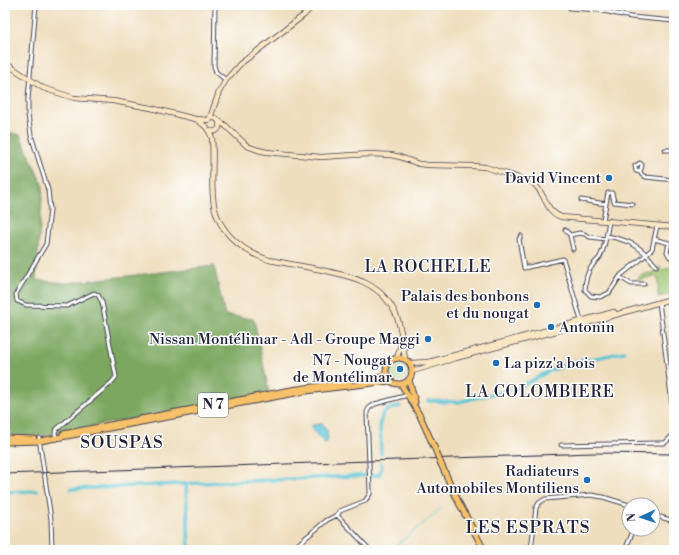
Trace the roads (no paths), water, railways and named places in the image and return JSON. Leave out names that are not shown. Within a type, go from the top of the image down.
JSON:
[{"type":"main road","points":[[206,126],[226,80],[240,64],[304,15],[314,5]]},
{"type":"main road","points":[[5,63],[43,88],[74,98],[113,101],[151,108],[195,119],[218,120],[247,146],[267,152],[321,157],[370,154],[391,155],[419,164],[485,167],[532,182],[538,186],[554,215],[561,217],[674,227]]},
{"type":"main road","points":[[212,146],[217,130],[218,120],[215,104]]},
{"type":"main road","points":[[195,119],[206,126],[210,131],[212,146],[213,198],[215,210],[220,223],[228,236],[240,247],[256,256],[269,260],[350,276],[364,281],[386,299],[393,309],[403,338],[408,361],[413,372]]},
{"type":"main road","points":[[210,131],[226,129],[232,131]]},
{"type":"main road","points":[[403,338],[397,358],[388,363],[386,373],[390,381],[394,384],[401,384],[409,380],[413,372],[448,360],[674,298]]},
{"type":"main road","points":[[397,358],[408,361],[429,362],[581,320],[643,306]]},
{"type":"main road","name":"N 7","points":[[56,437],[291,390],[377,378],[386,373]]},
{"type":"main road","points":[[409,380],[420,416]]},
{"type":"main road","name":"N 7","points":[[5,442],[40,440],[306,391],[390,381]]},
{"type":"main road","points":[[401,384],[420,416],[458,503],[484,550]]},
{"type":"main road","name":"N 7","points":[[5,438],[40,440]]},
{"type":"street","points":[[36,5],[28,115],[31,135],[48,190],[50,210],[46,244],[16,294],[18,301],[26,305],[67,306],[94,293],[98,295],[102,302],[116,377],[112,383],[57,429],[55,432],[56,437]]},
{"type":"street","points":[[215,5],[214,66],[216,72],[226,80]]},
{"type":"street","points":[[570,8],[604,10],[631,17],[674,21]]},
{"type":"street","points":[[665,150],[674,150]]},
{"type":"street","points":[[637,164],[635,166],[636,171],[640,172],[646,178],[674,180]]},
{"type":"street","points":[[614,202],[612,193],[608,193],[606,202],[607,238],[599,258],[590,268],[585,279],[586,290],[591,296],[600,297],[609,292],[620,277],[647,254],[652,248],[657,226]]},
{"type":"street","points":[[581,200],[633,204]]},
{"type":"street","points":[[565,230],[570,235],[573,249]]},
{"type":"street","points":[[570,235],[580,233],[590,237],[622,239],[636,245],[647,254],[656,266]]},
{"type":"street","points":[[521,236],[519,239],[524,268],[563,259],[581,320]]},
{"type":"street","points":[[654,240],[669,243],[667,252],[670,257]]},
{"type":"street","points":[[620,277],[631,284],[644,284]]},
{"type":"street","points":[[659,302],[674,419]]},
{"type":"street","points":[[291,550],[327,520],[337,516],[340,512],[365,501],[370,494],[368,408],[374,404],[408,395]]},
{"type":"street","points":[[561,445],[665,443],[674,434]]},
{"type":"street","points":[[40,440],[50,518],[52,550]]},
{"type":"street","points":[[532,550],[536,508],[539,503],[545,499],[591,494],[603,496],[621,502]]},
{"type":"street","points":[[337,516],[370,550]]},
{"type":"street","points":[[661,517],[674,521]]},
{"type":"street","points":[[625,550],[631,537]]},
{"type":"water","points":[[323,424],[327,431],[328,440],[326,443],[323,442],[310,427],[312,425]]},
{"type":"waterway","points":[[428,401],[459,402],[520,387],[551,370],[577,362],[624,352]]},
{"type":"waterway","points":[[381,454],[380,423],[383,413],[400,406]]},
{"type":"waterway","points":[[71,489],[379,475],[381,463]]},
{"type":"waterway","points":[[186,484],[189,550]]},
{"type":"waterway","points":[[5,492],[37,491]]},
{"type":"waterway","points":[[391,550],[443,507]]},
{"type":"railway","points":[[5,474],[593,453],[674,454]]},
{"type":"place","name":"David Vincent","points":[[609,178]]},
{"type":"place","name":"Palais des bonbons et du nougat","points":[[537,305]]},
{"type":"place","name":"Antonin","points":[[551,327]]},
{"type":"place","name":"Nissan Montélimar - Adl - Groupe Maggi","points":[[428,339]]},
{"type":"place","name":"La pizz'a bois","points":[[496,363]]},
{"type":"place","name":"N7 - Nougat de Montélimar","points":[[400,369]]},
{"type":"place","name":"Radiateurs Automobiles Montiliens","points":[[587,480]]},
{"type":"district","name":"LA ROCHELLE","points":[[428,267]]},
{"type":"district","name":"LA COLOMBIERE","points":[[540,392]]},
{"type":"district","name":"SOUSPAS","points":[[122,443]]},
{"type":"district","name":"LES ESPRATS","points":[[528,528]]}]
